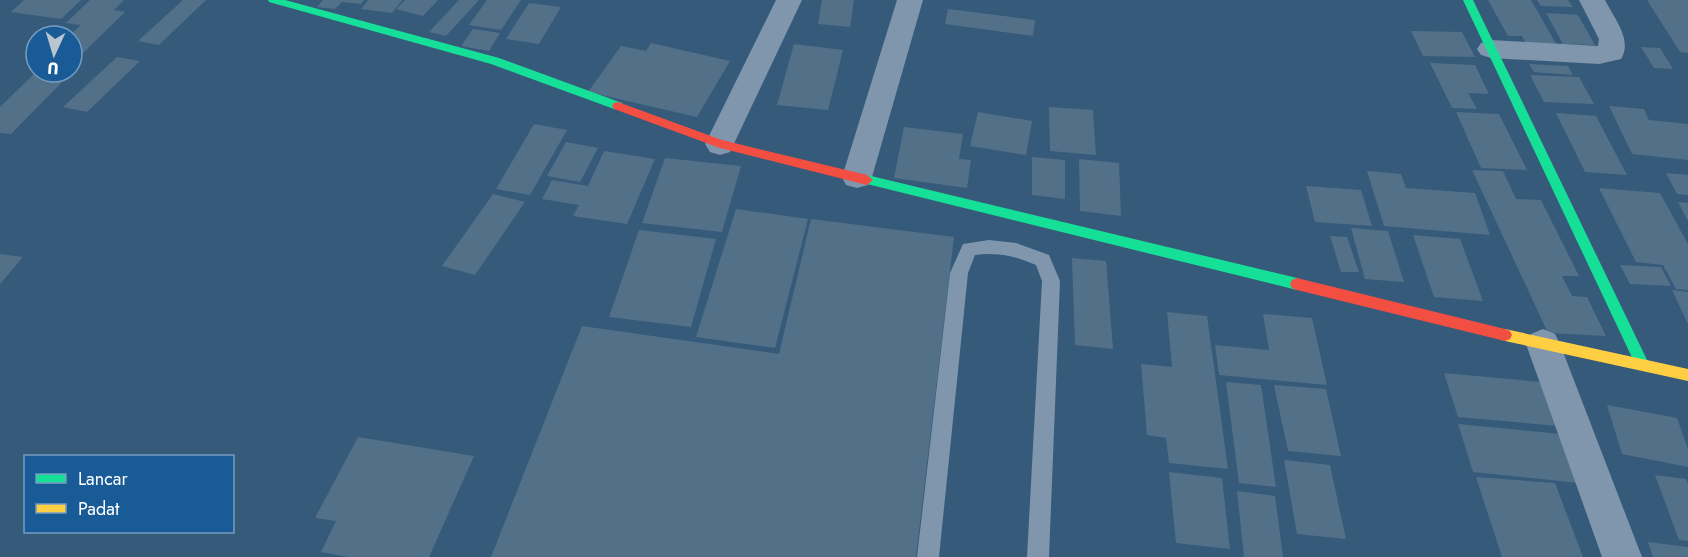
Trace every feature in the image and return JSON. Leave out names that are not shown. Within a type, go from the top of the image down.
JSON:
[{"type":"street","points":[[273,0],[495,62],[720,144],[1543,344],[1688,375]]},
{"type":"street","points":[[720,144],[789,0]]},
{"type":"street","points":[[857,177],[910,0]]},
{"type":"street","points":[[1468,0],[1642,364]]},
{"type":"street","points":[[1491,49],[1599,55],[1611,53],[1612,39],[1592,0]]},
{"type":"street","points":[[1543,344],[1622,557]]},
{"type":"lane","points":[[928,557],[959,273],[969,249],[985,246],[1016,248],[1043,260],[1051,282],[1038,557]]},
{"type":"building","points":[[24,0],[81,0],[61,19],[11,12]]},
{"type":"building","points":[[90,0],[124,0],[114,10],[125,12],[84,52],[84,24],[66,23]]},
{"type":"building","points":[[183,0],[206,0],[159,45],[138,41]]},
{"type":"building","points":[[323,0],[364,0],[361,4],[342,2],[335,9],[317,7]]},
{"type":"building","points":[[368,0],[402,0],[392,13],[361,9]]},
{"type":"building","points":[[405,0],[438,0],[423,16],[396,9]]},
{"type":"building","points":[[459,0],[479,0],[446,36],[429,32]]},
{"type":"building","points":[[487,0],[521,0],[501,30],[469,25]]},
{"type":"building","points":[[822,0],[854,0],[850,27],[818,24]]},
{"type":"building","points":[[1488,0],[1531,0],[1559,49],[1528,48],[1522,36],[1508,36]]},
{"type":"building","points":[[1537,0],[1568,0],[1573,7],[1541,6]]},
{"type":"building","points":[[1647,0],[1688,0],[1688,53],[1680,52]]},
{"type":"building","points":[[529,3],[561,7],[539,44],[506,39]]},
{"type":"building","points":[[948,9],[1035,20],[1033,36],[945,24]]},
{"type":"building","points":[[1546,13],[1578,15],[1595,45],[1563,44]]},
{"type":"building","points":[[473,29],[500,33],[489,51],[461,46]]},
{"type":"building","points":[[1411,31],[1462,32],[1475,57],[1423,56]]},
{"type":"building","points":[[651,43],[730,61],[697,117],[588,92],[621,46],[646,51]]},
{"type":"building","points":[[794,44],[843,50],[828,110],[777,105]]},
{"type":"building","points":[[1641,47],[1660,48],[1673,69],[1654,68]]},
{"type":"building","points":[[117,57],[140,61],[87,112],[63,107]]},
{"type":"building","points":[[1430,63],[1475,65],[1489,94],[1468,93],[1477,109],[1452,108]]},
{"type":"building","points":[[1529,64],[1568,66],[1573,75],[1534,72]]},
{"type":"building","points":[[1530,75],[1579,77],[1594,104],[1544,102]]},
{"type":"building","points":[[24,84],[60,84],[11,134],[0,133],[0,107]]},
{"type":"building","points":[[1609,106],[1644,109],[1649,120],[1688,124],[1688,160],[1632,154]]},
{"type":"building","points":[[1049,107],[1093,110],[1096,155],[1050,151]]},
{"type":"building","points":[[978,112],[1032,121],[1026,155],[970,146]]},
{"type":"building","points":[[1456,112],[1499,114],[1527,170],[1481,168]]},
{"type":"building","points":[[1556,113],[1596,116],[1627,175],[1585,172]]},
{"type":"building","points":[[534,124],[567,130],[530,195],[496,189]]},
{"type":"building","points":[[904,127],[963,134],[959,159],[971,160],[967,188],[894,178]]},
{"type":"building","points":[[566,142],[598,148],[580,182],[547,176]]},
{"type":"building","points":[[604,151],[655,159],[627,224],[573,216],[579,205],[542,199],[552,180],[588,186]]},
{"type":"building","points":[[1032,157],[1065,160],[1065,199],[1032,195]]},
{"type":"building","points":[[665,158],[741,166],[722,232],[642,223]]},
{"type":"building","points":[[1079,159],[1119,163],[1121,216],[1080,211]]},
{"type":"building","points":[[1472,170],[1503,171],[1516,199],[1541,200],[1579,276],[1562,276],[1572,296],[1587,297],[1606,336],[1548,333]]},
{"type":"building","points":[[1367,171],[1401,174],[1406,188],[1475,193],[1490,235],[1384,226]]},
{"type":"building","points":[[1666,173],[1688,175],[1688,195],[1677,194]]},
{"type":"building","points":[[1306,186],[1361,190],[1372,226],[1315,222]]},
{"type":"building","points":[[1599,188],[1660,193],[1688,244],[1688,290],[1676,289],[1663,265],[1636,262]]},
{"type":"building","points":[[493,194],[525,202],[475,275],[442,266]]},
{"type":"building","points":[[1678,202],[1688,203],[1688,221]]},
{"type":"building","points":[[736,209],[808,219],[775,348],[696,337]]},
{"type":"building","points":[[811,219],[954,237],[916,557],[491,557],[582,326],[779,354]]},
{"type":"building","points":[[1351,228],[1388,231],[1404,282],[1365,279]]},
{"type":"building","points":[[639,230],[716,239],[691,327],[609,317]]},
{"type":"building","points":[[1413,235],[1460,239],[1483,301],[1434,297]]},
{"type":"building","points":[[1330,236],[1347,237],[1359,272],[1341,272]]},
{"type":"building","points":[[0,254],[23,257],[0,284]]},
{"type":"building","points":[[1072,258],[1106,261],[1113,349],[1075,345]]},
{"type":"building","points":[[1620,265],[1661,267],[1671,286],[1630,284]]},
{"type":"building","points":[[1672,290],[1688,292],[1688,324]]},
{"type":"building","points":[[1167,312],[1207,316],[1228,469],[1169,463],[1166,438],[1147,435],[1141,364],[1172,367]]},
{"type":"building","points":[[1263,314],[1312,318],[1327,385],[1219,375],[1215,345],[1269,350]]},
{"type":"building","points":[[1444,373],[1541,382],[1559,426],[1458,417]]},
{"type":"building","points":[[1226,382],[1261,385],[1276,487],[1239,483]]},
{"type":"building","points":[[1274,385],[1326,389],[1341,456],[1288,451]]},
{"type":"building","points":[[1607,405],[1677,418],[1688,449],[1688,467],[1622,454]]},
{"type":"building","points":[[1458,424],[1561,434],[1580,483],[1473,472]]},
{"type":"building","points":[[358,437],[474,456],[429,557],[348,557],[321,552],[336,521],[315,518]]},
{"type":"building","points":[[1284,460],[1330,465],[1346,539],[1297,534]]},
{"type":"building","points":[[1169,472],[1222,478],[1230,549],[1176,543]]},
{"type":"building","points":[[1655,475],[1686,479],[1688,484],[1688,541],[1679,540]]},
{"type":"building","points":[[1476,477],[1555,483],[1583,557],[1502,557]]},
{"type":"building","points":[[1237,491],[1275,496],[1283,557],[1244,557]]},
{"type":"building","points":[[1648,542],[1688,547],[1688,557],[1653,557]]},
{"type":"traffic: fast","points":[[273,0],[495,61],[618,106]]},
{"type":"traffic: fast","points":[[1468,0],[1642,364]]},
{"type":"traffic: fast","points":[[867,180],[1297,284]]},
{"type":"traffic: slow","points":[[1505,335],[1688,375]]},
{"type":"traffic: jam","points":[[618,106],[720,144],[867,180]]},
{"type":"traffic: jam","points":[[1297,284],[1505,335]]}]
